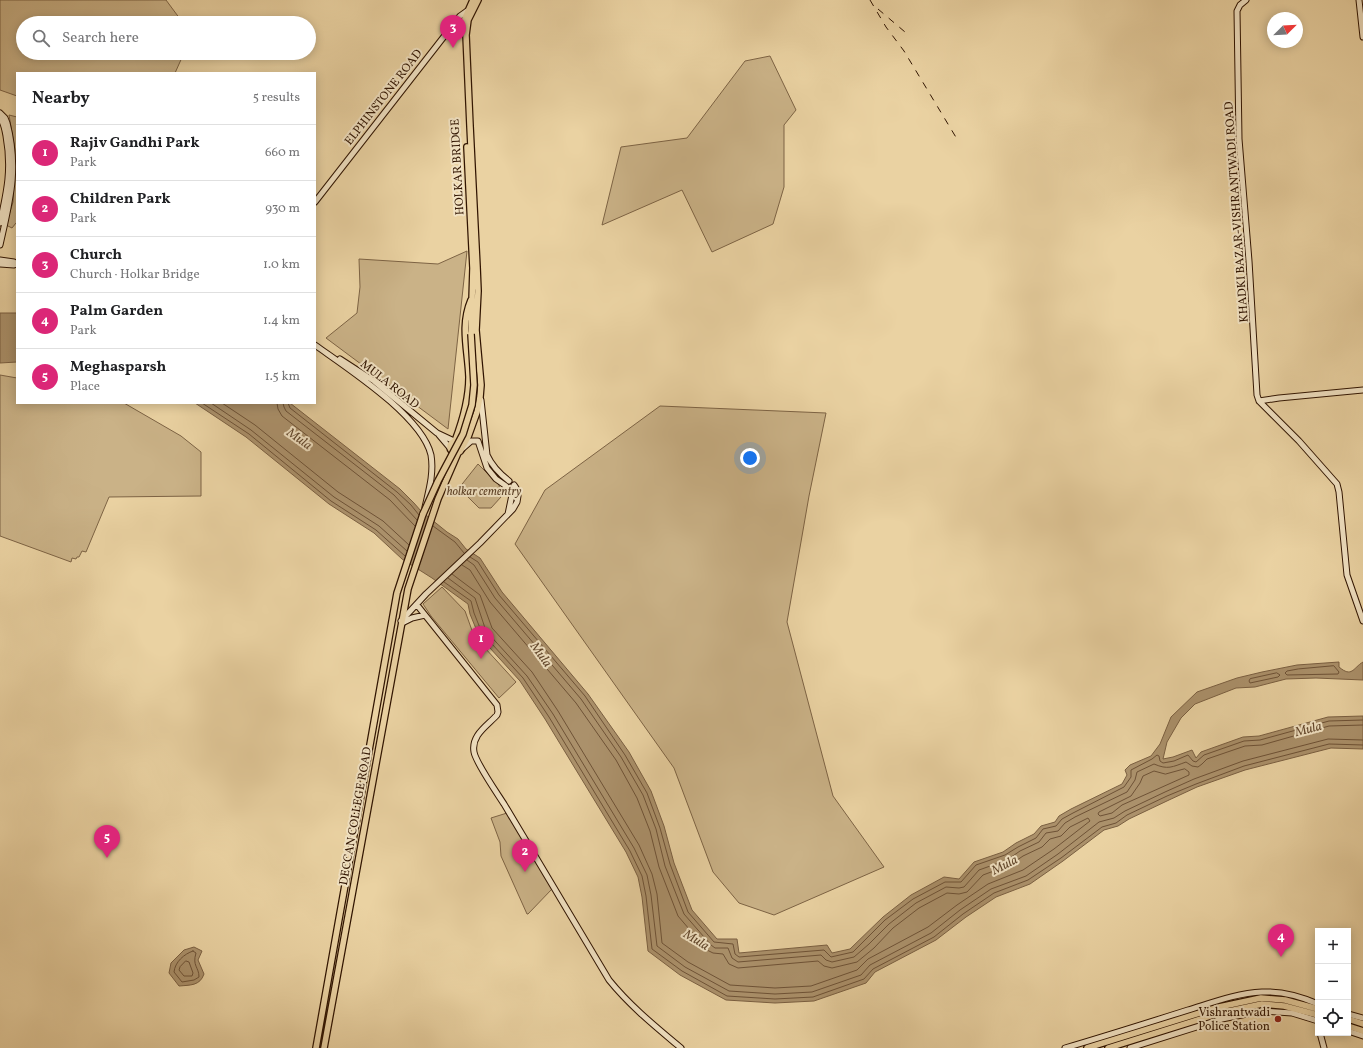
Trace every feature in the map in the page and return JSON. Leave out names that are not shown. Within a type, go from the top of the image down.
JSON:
[{"type":"main road","name":"HOLKAR BRIDGE","points":[[423,514],[438,481],[463,434],[472,405],[474,385],[471,334],[473,268],[463,34],[464,18],[469,12],[473,0]]},
{"type":"main road","name":"ELPHINSTONE ROAD","points":[[463,447],[472,425],[480,397],[476,330],[478,291],[466,35],[469,12],[478,0]]},
{"type":"main road","points":[[455,441],[460,442],[463,447],[458,453],[453,452],[450,445],[455,441],[462,423],[468,396],[469,378],[464,327],[466,314],[473,296]]},
{"type":"main road","name":"DECCAN COLLEGE ROAD","points":[[324,1048],[408,589],[438,499],[458,453]]},
{"type":"main road","name":"DECCAN COLLEGE ROAD","points":[[316,1048],[397,593],[423,514]]},
{"type":"main road","points":[[1087,1048],[1219,1007],[1261,998],[1285,1000],[1315,1008]]},
{"type":"main road","points":[[1108,1048],[1220,1013],[1262,1004],[1284,1006],[1315,1019]]},
{"type":"main road","points":[[1351,1020],[1363,1024]]},
{"type":"main road","points":[[1351,1027],[1363,1031]]},
{"type":"street","name":"KHADKI BAZAR-VISHRANTWADI ROAD","points":[[1246,0],[1240,5],[1238,11],[1239,139],[1249,261],[1257,394],[1259,401]]},
{"type":"street","points":[[1359,0],[1363,37]]},
{"type":"street","name":"ELPHINSTONE ROAD","points":[[316,201],[460,16],[469,12]]},
{"type":"street","points":[[0,113],[5,118],[7,123],[14,161],[12,190],[0,245]]},
{"type":"street","points":[[0,118],[4,128],[9,161],[8,189],[0,223]]},
{"type":"street","points":[[0,260],[16,263]]},
{"type":"street","points":[[0,264],[16,264]]},
{"type":"street","name":"MULA ROAD","points":[[316,342],[365,380]]},
{"type":"street","name":"MULA ROAD","points":[[316,346],[437,433],[455,441]]},
{"type":"street","points":[[365,380],[411,420],[423,436],[429,450],[432,475],[423,514]]},
{"type":"street","points":[[1259,401],[1363,390]]},
{"type":"street","points":[[401,623],[411,616],[417,605],[426,594],[508,515],[517,502],[517,492],[513,482],[509,481],[496,470],[489,461],[480,397]]},
{"type":"street","points":[[1259,401],[1337,484],[1347,575],[1363,621]]},
{"type":"street","points":[[437,433],[450,448]]},
{"type":"street","points":[[463,447],[471,441],[478,441],[487,468],[496,479],[508,488]]},
{"type":"street","points":[[508,515],[512,502],[512,495],[508,488],[507,482],[509,481]]},
{"type":"street","points":[[508,488],[512,488],[514,485]]},
{"type":"street","points":[[417,605],[494,701],[498,709],[497,715],[480,731],[476,738],[474,752],[477,760],[609,980],[619,993],[635,1008],[682,1048]]},
{"type":"street","points":[[411,616],[425,615]]},
{"type":"street","points":[[1065,1048],[1217,1001],[1249,993],[1286,993],[1315,1003]]},
{"type":"street","points":[[1130,1048],[1222,1019],[1262,1011],[1292,1013],[1315,1019]]},
{"type":"street","points":[[1351,1015],[1363,1018]]},
{"type":"street","points":[[1351,1032],[1363,1036]]},
{"type":"street","points":[[1321,1036],[1324,1048]]},
{"type":"green space","points":[[0,0],[166,0],[178,16],[16,16],[16,60],[181,60],[175,72],[16,72],[16,96],[0,90]]},
{"type":"green space","points":[[770,56],[796,110],[784,125],[784,187],[773,224],[712,252],[682,190],[602,225],[621,147],[687,138],[745,61]]},
{"type":"green space","points":[[9,115],[16,117],[16,223],[12,228],[6,225],[13,202],[15,150]]},
{"type":"green space","points":[[467,251],[448,429],[326,338],[357,313],[360,287],[359,259],[438,264]]},
{"type":"green space","points":[[0,375],[16,378],[16,404],[126,404],[181,436],[201,452],[201,496],[109,497],[86,552],[82,551],[79,557],[76,559],[72,558],[71,562],[0,536]]},
{"type":"green space","points":[[660,406],[826,413],[809,496],[787,622],[833,796],[884,867],[774,915],[739,903],[713,872],[674,768],[515,544],[545,490]]},
{"type":"green space","name":"holkar cementry","points":[[478,464],[499,485],[501,497],[491,508],[479,508],[459,488]]},
{"type":"green space","points":[[442,587],[465,611],[474,636],[516,682],[499,698],[431,616],[423,604]]},
{"type":"green space","points":[[507,813],[552,889],[528,914],[501,856],[500,842],[491,818]]},
{"type":"water","points":[[0,313],[16,313],[16,362],[0,363]]},
{"type":"water","name":"Mula","points":[[196,404],[291,404],[400,489],[421,511],[458,539],[466,549],[480,558],[502,592],[588,694],[629,752],[651,791],[664,826],[674,863],[692,910],[717,939],[737,939],[739,953],[827,945],[832,953],[850,949],[883,917],[911,895],[944,877],[959,879],[974,862],[1003,852],[1016,843],[1034,834],[1041,826],[1055,822],[1059,816],[1071,809],[1122,784],[1127,775],[1125,770],[1130,765],[1151,756],[1160,744],[1171,717],[1197,692],[1237,678],[1297,665],[1339,662],[1339,667],[1347,672],[1350,672],[1363,662],[1363,680],[1316,678],[1286,679],[1255,687],[1236,688],[1195,704],[1181,718],[1167,742],[1163,759],[1192,750],[1196,758],[1201,752],[1243,737],[1259,736],[1328,717],[1363,716],[1363,749],[1331,748],[1245,770],[1197,787],[1129,819],[1118,826],[1104,830],[1030,884],[996,897],[966,917],[936,940],[875,972],[866,983],[814,1001],[775,1003],[726,1000],[680,975],[648,951],[642,897],[638,877],[626,852],[545,719],[520,681],[479,636],[470,614],[468,604],[432,578],[402,559],[374,533],[329,504],[246,437]]},
{"type":"water","points":[[194,947],[202,951],[198,960],[204,974],[197,983],[179,986],[169,973],[171,963],[184,950]]},
{"type":"railway","points":[[870,0],[886,27],[904,51],[957,139]]},
{"type":"railway","points":[[878,9],[905,32]]},
{"type":"place","name":"Church","points":[[453,48]]},
{"type":"place","name":"Rajiv Gandhi Park","points":[[481,659]]},
{"type":"place","name":"Meghasparsh","points":[[107,858]]},
{"type":"place","name":"Children Park","points":[[525,872]]},
{"type":"place","name":"Palm Garden","points":[[1281,957]]},
{"type":"place","name":"Vishrantwadi Police Station","points":[[1278,1019]]}]
